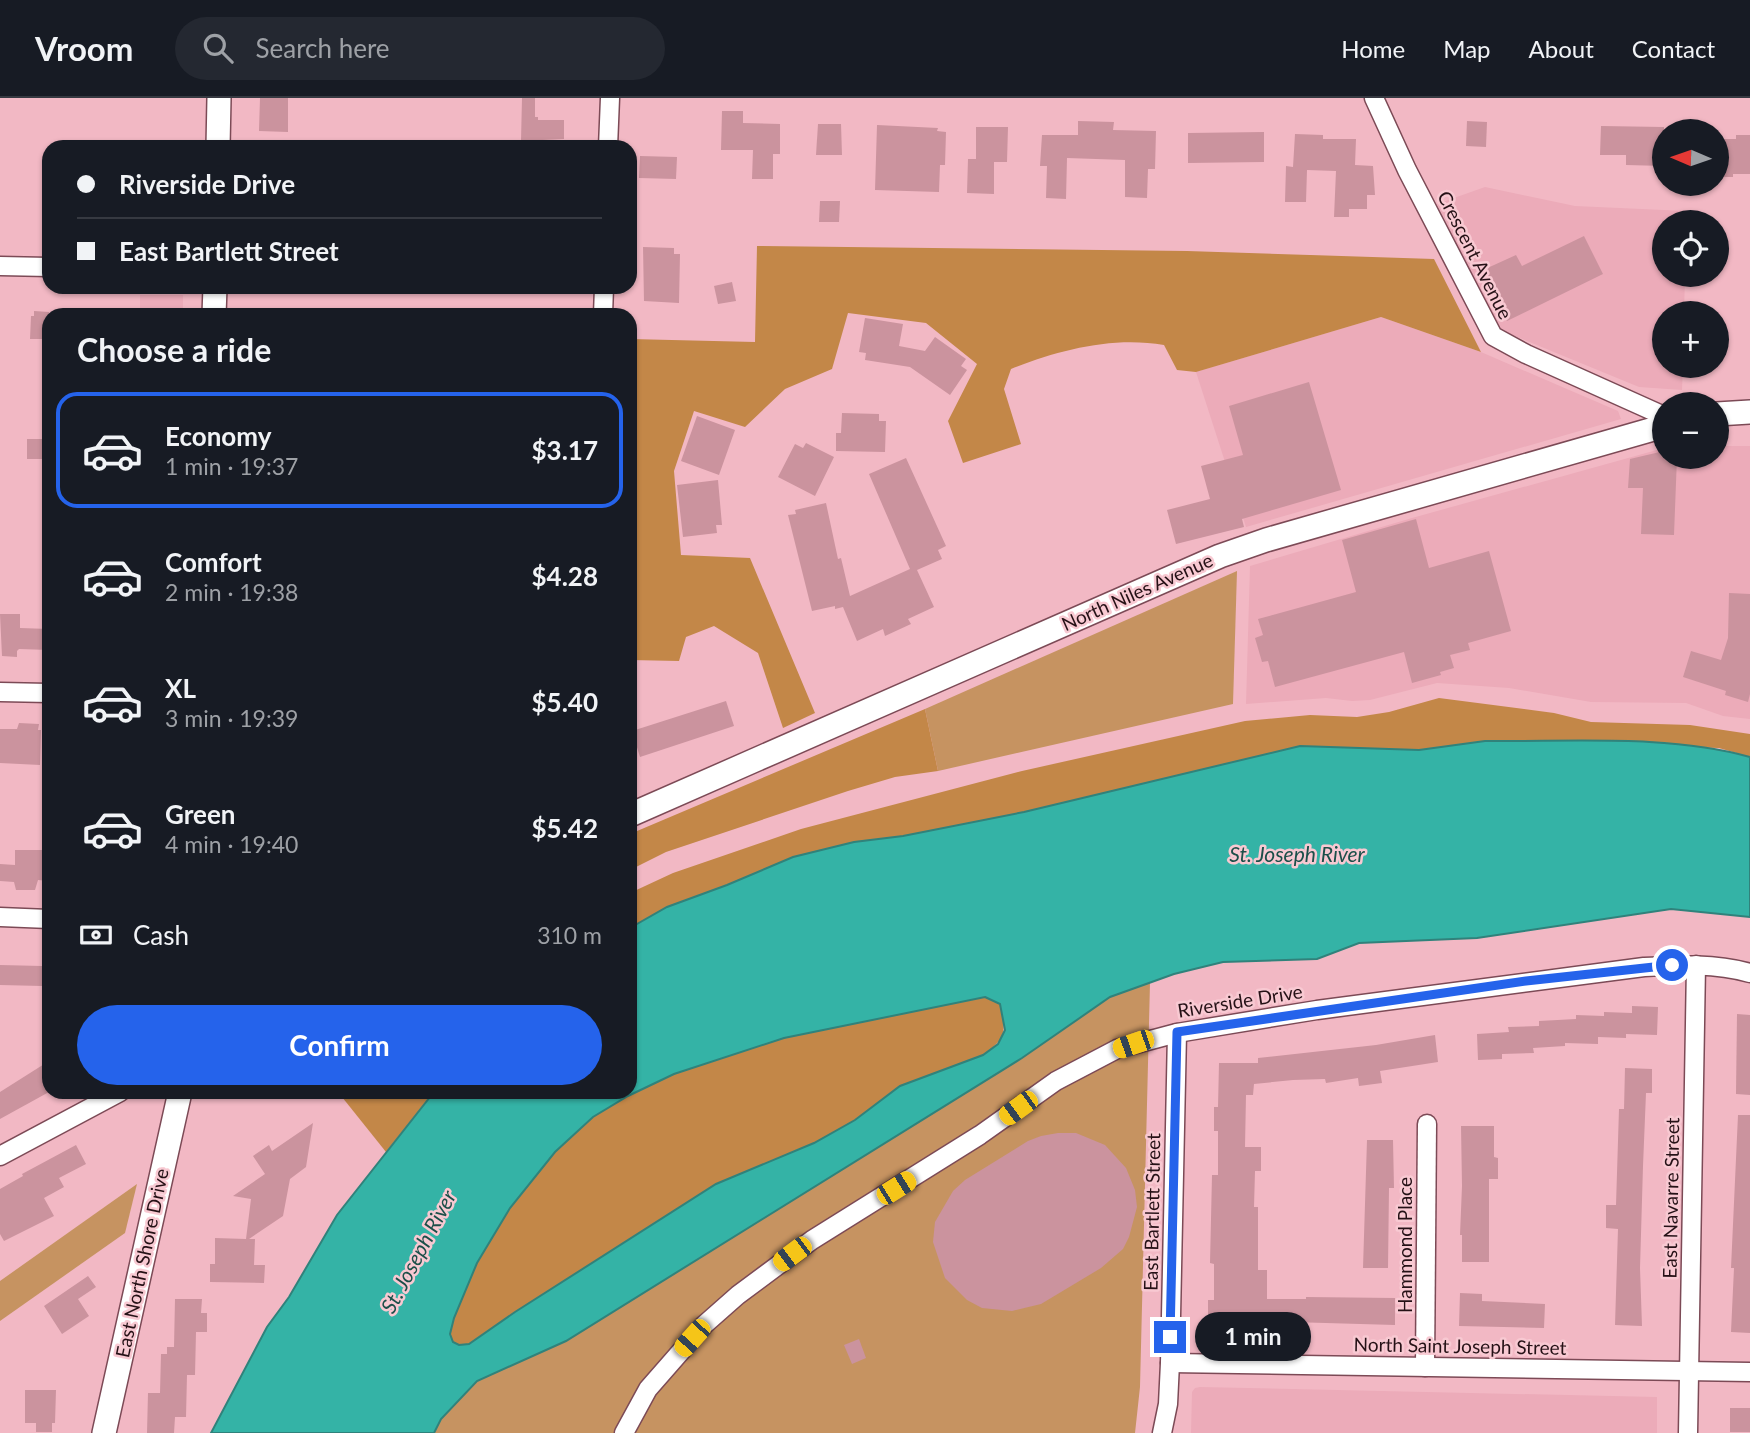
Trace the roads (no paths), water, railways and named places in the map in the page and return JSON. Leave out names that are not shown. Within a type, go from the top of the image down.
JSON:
[{"type":"street","points":[[218,140],[219,98]]},
{"type":"street","points":[[608,140],[610,98]]},
{"type":"street","name":"Crescent Avenue","points":[[1374,98],[1407,170],[1493,336],[1526,354],[1652,411]]},
{"type":"street","points":[[0,266],[42,267]]},
{"type":"street","points":[[1729,413],[1750,412]]},
{"type":"street","name":"North Niles Avenue","points":[[637,812],[1220,556],[1652,429]]},
{"type":"street","points":[[0,692],[42,693]]},
{"type":"street","points":[[0,917],[42,919]]},
{"type":"street","name":"Riverside Drive","points":[[624,1433],[648,1389],[704,1325],[738,1295],[811,1240],[980,1135],[1056,1081],[1117,1049],[1177,1032],[1526,981],[1644,967],[1696,965],[1725,967],[1750,973]]},
{"type":"street","name":"East Navarre Street","points":[[1688,1433],[1696,965]]},
{"type":"street","name":"East Bartlett Street","points":[[1162,1433],[1168,1404],[1170,1363],[1177,1032]]},
{"type":"street","points":[[0,1157],[107,1099]]},
{"type":"street","name":"East North Shore Drive","points":[[104,1433],[178,1099]]},
{"type":"street","name":"Hammond Place","points":[[1425,1367],[1427,1124]]},
{"type":"street","name":"North Saint Joseph Street","points":[[1170,1363],[1750,1372]]},
{"type":"water","name":"St. Joseph River","points":[[1485,741],[1619,741],[1687,745],[1750,757],[1750,917],[1671,909],[1477,938],[1359,943],[1317,959],[1223,962],[1174,974],[1110,997],[1022,1058],[566,1341],[477,1381],[441,1419],[434,1433],[211,1433],[267,1327],[289,1297],[337,1215],[428,1099],[623,1099],[593,1117],[555,1152],[510,1208],[477,1263],[454,1318],[450,1334],[453,1342],[459,1345],[469,1344],[716,1184],[814,1143],[855,1120],[900,1086],[983,1055],[998,1044],[1005,1030],[1000,1004],[985,997],[784,1038],[674,1074],[637,1092],[637,924],[667,907],[793,857],[854,842],[903,836],[1024,812],[1300,746],[1419,750]]}]
